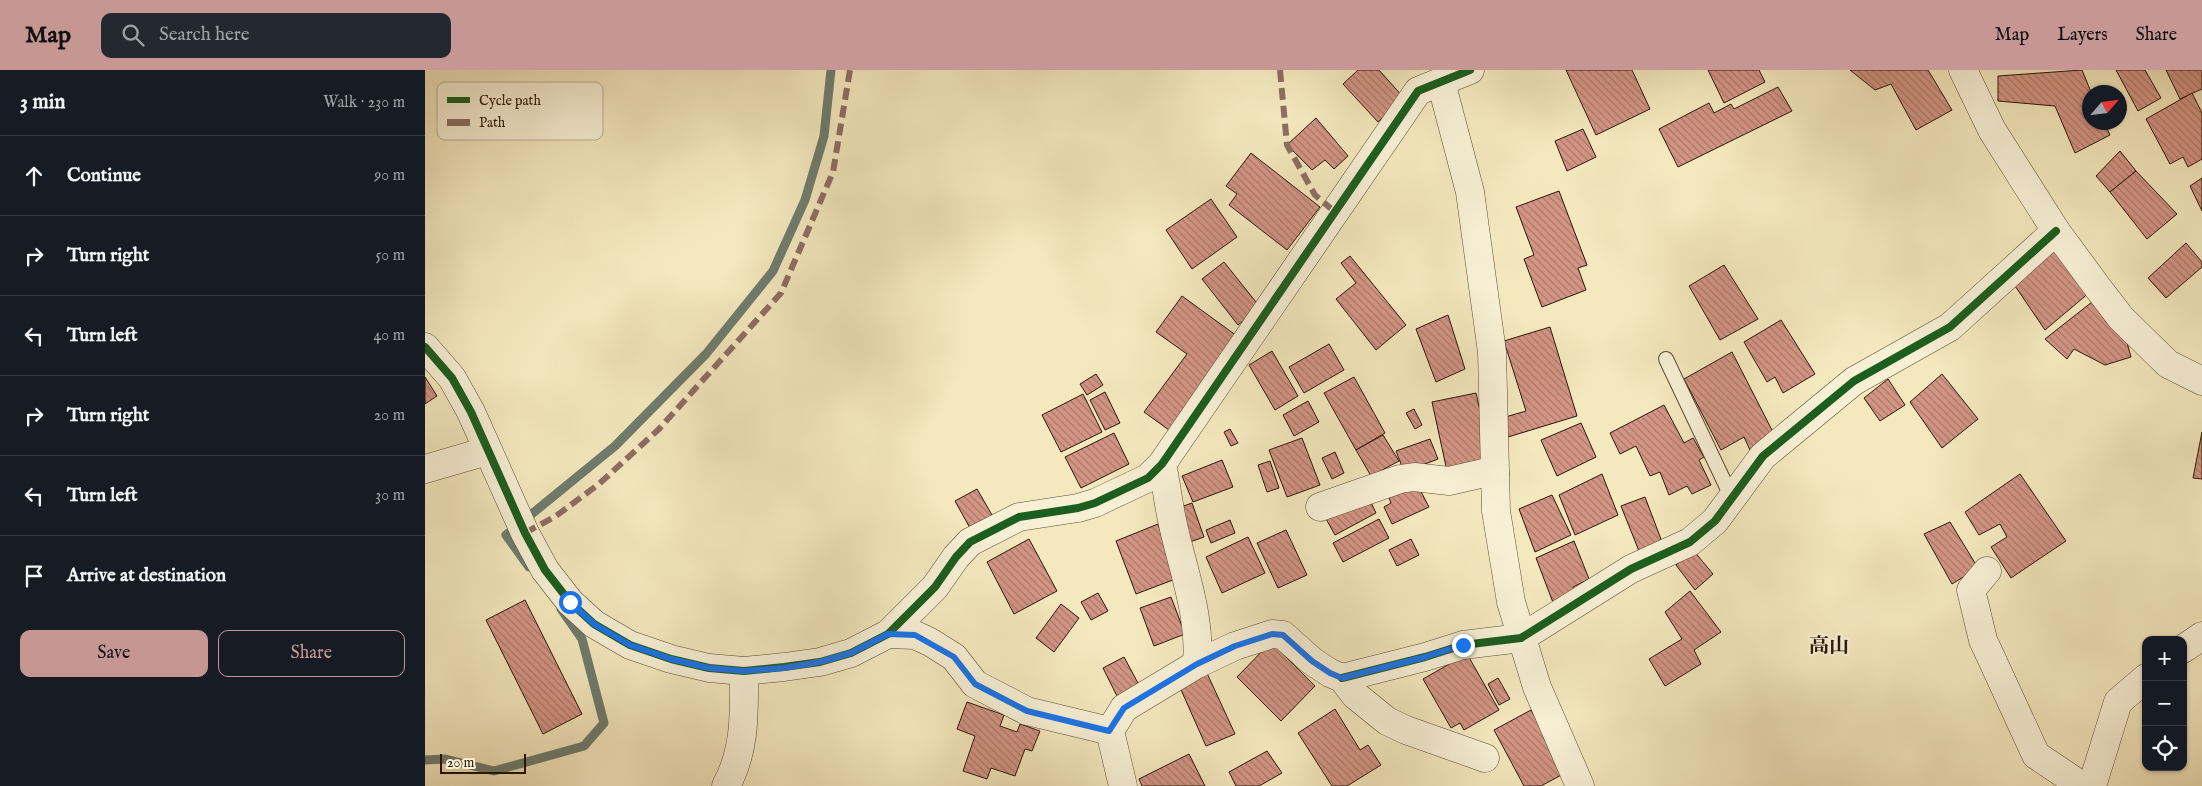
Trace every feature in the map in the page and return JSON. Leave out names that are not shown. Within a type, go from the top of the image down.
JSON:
[{"type":"street","points":[[425,347],[452,378],[471,412],[525,533],[545,570],[570,602],[594,624],[630,645],[671,659],[709,668],[744,671],[820,662],[851,653],[888,634],[935,587],[956,557],[971,542],[1019,516],[1065,511],[1095,503],[1148,478],[1162,464],[1418,91],[1471,70]]},
{"type":"street","points":[[1963,70],[1992,130],[2056,231],[2121,318],[2168,364],[2202,382]]},
{"type":"street","points":[[1441,82],[1470,192],[1492,352],[1496,512],[1504,568],[1521,638],[1537,687],[1580,786]]},
{"type":"street","points":[[1342,678],[1425,657],[1463,645],[1521,638],[1631,569],[1691,542],[1715,521],[1763,456],[1855,381],[1950,327],[2056,231]]},
{"type":"street","points":[[425,468],[487,450]]},
{"type":"street","points":[[1162,464],[1172,521],[1191,589],[1198,651],[1197,664]]},
{"type":"street","points":[[1321,507],[1400,479],[1414,477],[1449,481],[1484,473],[1495,474]]},
{"type":"street","points":[[1987,572],[1971,590],[1983,640],[2036,755],[2081,786]]},
{"type":"street","points":[[888,634],[915,635],[930,642],[954,657],[975,684],[1027,711],[1109,731]]},
{"type":"street","points":[[1120,785],[1109,731],[1124,708],[1197,664],[1235,646],[1272,634],[1283,635],[1312,661],[1330,673],[1342,678],[1355,695],[1387,721],[1406,730],[1485,758]]},
{"type":"street","points":[[2187,646],[2202,636]]},
{"type":"street","points":[[732,783],[744,732],[744,671]]},
{"type":"street","points":[[2092,786],[2118,702],[2142,681]]},
{"type":"lane","points":[[1665,360],[1732,498]]},
{"type":"building","points":[[1358,70],[1379,70],[1404,98],[1378,122],[1343,84]]},
{"type":"building","points":[[1566,70],[1632,70],[1650,109],[1596,135]]},
{"type":"building","points":[[1708,70],[1759,70],[1765,82],[1724,103]]},
{"type":"building","points":[[1850,70],[1928,70],[1952,110],[1916,130],[1891,84],[1875,90]]},
{"type":"building","points":[[2082,70],[2088,85],[2082,85],[2082,130],[2108,130],[2110,135],[2075,153],[2055,106],[1998,101],[1998,76]]},
{"type":"building","points":[[2116,70],[2145,70],[2161,98],[2138,111],[2127,90],[2127,85],[2124,85]]},
{"type":"building","points":[[2166,70],[2202,70],[2202,89],[2180,99]]},
{"type":"building","points":[[1778,87],[1792,111],[1678,167],[1659,129],[1709,103],[1714,113],[1731,104],[1734,109]]},
{"type":"building","points":[[2192,93],[2202,113],[2202,159],[2188,167],[2183,157],[2170,164],[2146,119]]},
{"type":"building","points":[[1316,118],[1348,156],[1334,169],[1325,160],[1312,170],[1287,145]]},
{"type":"building","points":[[1583,129],[1596,157],[1567,171],[1555,141]]},
{"type":"building","points":[[2120,151],[2136,171],[2110,192],[2096,176]]},
{"type":"building","points":[[1251,153],[1320,207],[1287,250],[1229,205],[1237,194],[1226,186]]},
{"type":"building","points":[[2136,171],[2177,214],[2147,239],[2110,192]]},
{"type":"building","points":[[2202,178],[2202,211],[2190,186]]},
{"type":"building","points":[[1559,191],[1587,265],[1578,268],[1586,290],[1542,307],[1524,259],[1534,255],[1516,207]]},
{"type":"building","points":[[1211,199],[1237,237],[1192,269],[1166,230]]},
{"type":"building","points":[[2186,243],[2202,262],[2202,267],[2166,298],[2148,278]]},
{"type":"building","points":[[2056,248],[2090,292],[2045,330],[2015,286]]},
{"type":"building","points":[[1350,256],[1406,325],[1376,350],[1336,299],[1356,283],[1341,263]]},
{"type":"building","points":[[1224,262],[1260,307],[1238,325],[1202,279]]},
{"type":"building","points":[[1724,265],[1758,319],[1720,340],[1689,286]]},
{"type":"building","points":[[1182,296],[1237,336],[1169,430],[1144,412],[1187,354],[1156,332]]},
{"type":"building","points":[[2092,302],[2107,323],[2126,339],[2131,357],[2105,365],[2074,349],[2067,359],[2045,339]]},
{"type":"building","points":[[1448,315],[1465,369],[1436,382],[1416,329]]},
{"type":"building","points":[[1781,320],[1815,374],[1783,393],[1775,377],[1767,382],[1744,342]]},
{"type":"building","points":[[1550,327],[1577,416],[1508,437],[1502,418],[1526,411],[1504,341]]},
{"type":"building","points":[[1329,344],[1344,370],[1304,393],[1289,367]]},
{"type":"building","points":[[1272,351],[1298,396],[1275,410],[1249,365]]},
{"type":"building","points":[[1732,352],[1775,436],[1750,450],[1744,437],[1721,450],[1684,379]]},
{"type":"building","points":[[1096,374],[1103,385],[1087,395],[1080,384]]},
{"type":"building","points":[[1942,374],[1978,419],[1942,448],[1910,402]]},
{"type":"building","points":[[425,377],[437,396],[425,404]]},
{"type":"building","points":[[1354,377],[1385,433],[1356,450],[1324,393]]},
{"type":"building","points":[[1888,379],[1905,405],[1880,421],[1864,398]]},
{"type":"building","points":[[1105,392],[1120,423],[1105,430],[1090,400]]},
{"type":"building","points":[[1476,393],[1491,461],[1447,471],[1432,402]]},
{"type":"building","points":[[1083,394],[1102,432],[1061,452],[1042,415]]},
{"type":"building","points":[[1308,401],[1319,422],[1294,436],[1283,415]]},
{"type":"building","points":[[1664,405],[1684,443],[1693,438],[1704,457],[1699,460],[1711,485],[1692,494],[1687,486],[1669,495],[1660,472],[1650,476],[1636,446],[1620,454],[1610,433]]},
{"type":"building","points":[[1414,409],[1422,425],[1415,429],[1406,413]]},
{"type":"building","points":[[1581,423],[1596,457],[1557,476],[1541,440]]},
{"type":"building","points":[[1230,429],[1238,443],[1231,446],[1224,432]]},
{"type":"building","points":[[2202,432],[2202,479],[2193,478]]},
{"type":"building","points":[[1114,433],[1129,464],[1081,488],[1065,457]]},
{"type":"building","points":[[1383,435],[1399,461],[1371,476],[1356,450]]},
{"type":"building","points":[[1302,438],[1320,485],[1287,497],[1269,450]]},
{"type":"building","points":[[1430,439],[1438,459],[1404,472],[1396,451]]},
{"type":"building","points":[[1335,452],[1344,473],[1332,479],[1322,458]]},
{"type":"building","points":[[1222,460],[1233,487],[1193,502],[1182,476]]},
{"type":"building","points":[[1270,461],[1279,488],[1267,492],[1258,465]]},
{"type":"building","points":[[1602,474],[1618,515],[1575,535],[1559,495]]},
{"type":"building","points":[[2020,474],[2066,541],[2011,578],[1991,547],[2007,537],[2000,524],[1979,535],[1965,512]]},
{"type":"building","points":[[1416,482],[1429,507],[1392,524],[1384,507],[1391,503],[1388,495]]},
{"type":"building","points":[[977,489],[992,515],[970,528],[955,501]]},
{"type":"building","points":[[1367,494],[1376,513],[1335,535],[1325,517]]},
{"type":"building","points":[[1552,495],[1571,535],[1535,552],[1519,509]]},
{"type":"building","points":[[1645,497],[1664,547],[1641,556],[1621,506]]},
{"type":"building","points":[[1192,503],[1204,537],[1190,542],[1178,508]]},
{"type":"building","points":[[1379,519],[1389,538],[1343,562],[1333,543]]},
{"type":"building","points":[[1230,520],[1235,533],[1211,543],[1206,530]]},
{"type":"building","points":[[1950,522],[1978,568],[1952,584],[1924,534]]},
{"type":"building","points":[[1158,524],[1178,578],[1136,594],[1116,541]]},
{"type":"building","points":[[1286,530],[1307,575],[1278,588],[1257,543]]},
{"type":"building","points":[[1248,537],[1265,573],[1222,593],[1206,557]]},
{"type":"building","points":[[1029,539],[1057,591],[1014,614],[987,562]]},
{"type":"building","points":[[1411,539],[1419,555],[1397,566],[1389,550]]},
{"type":"building","points":[[1574,541],[1589,579],[1573,587],[1576,594],[1554,605],[1536,558]]},
{"type":"building","points":[[1693,550],[1713,574],[1695,590],[1676,565]]},
{"type":"building","points":[[1690,591],[1721,632],[1694,650],[1701,664],[1665,686],[1649,659],[1682,639],[1665,612]]},
{"type":"building","points":[[1098,593],[1108,611],[1091,620],[1081,602]]},
{"type":"building","points":[[1171,597],[1185,634],[1154,646],[1140,608]]},
{"type":"building","points":[[525,600],[582,714],[543,734],[486,620]]},
{"type":"building","points":[[1061,604],[1079,618],[1054,652],[1036,638]]},
{"type":"building","points":[[1271,642],[1315,686],[1281,721],[1237,677]]},
{"type":"building","points":[[1467,654],[1499,710],[1464,730],[1460,723],[1451,728],[1423,679]]},
{"type":"building","points":[[1124,657],[1139,685],[1117,696],[1103,668]]},
{"type":"building","points":[[1206,671],[1235,734],[1206,746],[1178,683]]},
{"type":"building","points":[[1498,678],[1510,699],[1499,705],[1488,684]]},
{"type":"building","points":[[967,702],[1004,715],[1000,726],[1017,732],[1020,724],[1040,731],[1032,751],[1025,749],[1015,776],[991,768],[987,779],[963,771],[975,736],[957,729]]},
{"type":"building","points":[[1335,709],[1360,750],[1368,745],[1381,765],[1347,786],[1332,786],[1298,733]]},
{"type":"building","points":[[1531,710],[1565,773],[1541,786],[1524,786],[1494,730]]},
{"type":"building","points":[[1267,751],[1282,773],[1259,786],[1236,786],[1229,772]]},
{"type":"building","points":[[1189,754],[1205,786],[1142,786],[1139,779]]},
{"type":"waterway","points":[[529,567],[506,535],[615,446],[706,354],[773,271],[805,200],[824,136],[831,70]]},
{"type":"waterway","points":[[425,760],[445,759],[494,771],[584,746],[604,723],[582,639],[561,609]]},
{"type":"marked path","points":[[525,533],[556,516],[599,484],[659,429],[781,293],[833,172],[850,70]]},
{"type":"marked path","points":[[1280,70],[1287,145],[1315,195],[1335,212]]},
{"type":"cycle path","points":[[425,347],[452,378],[471,412],[525,533],[545,570],[570,602],[594,624],[630,645],[671,659],[709,668],[744,671],[820,662],[851,653],[888,634],[935,587],[956,557],[970,542],[1019,517],[1078,508],[1095,503],[1148,478],[1162,464],[1418,91],[1470,70]]},
{"type":"cycle path","points":[[1342,678],[1425,657],[1463,645],[1521,638],[1631,569],[1690,542],[1715,521],[1763,456],[1854,381],[1950,327],[2056,231]]},
{"type":"district","name":"高山","points":[[1829,646]]},
{"type":"route","points":[[570,602],[594,624],[630,645],[671,659],[709,668],[744,671],[784,668],[820,662],[851,653],[888,634],[915,635],[954,657],[975,684],[1027,711],[1109,731],[1124,708],[1197,664],[1235,646],[1272,634],[1283,635],[1312,661],[1330,673],[1342,678],[1425,657],[1463,645]]}]
